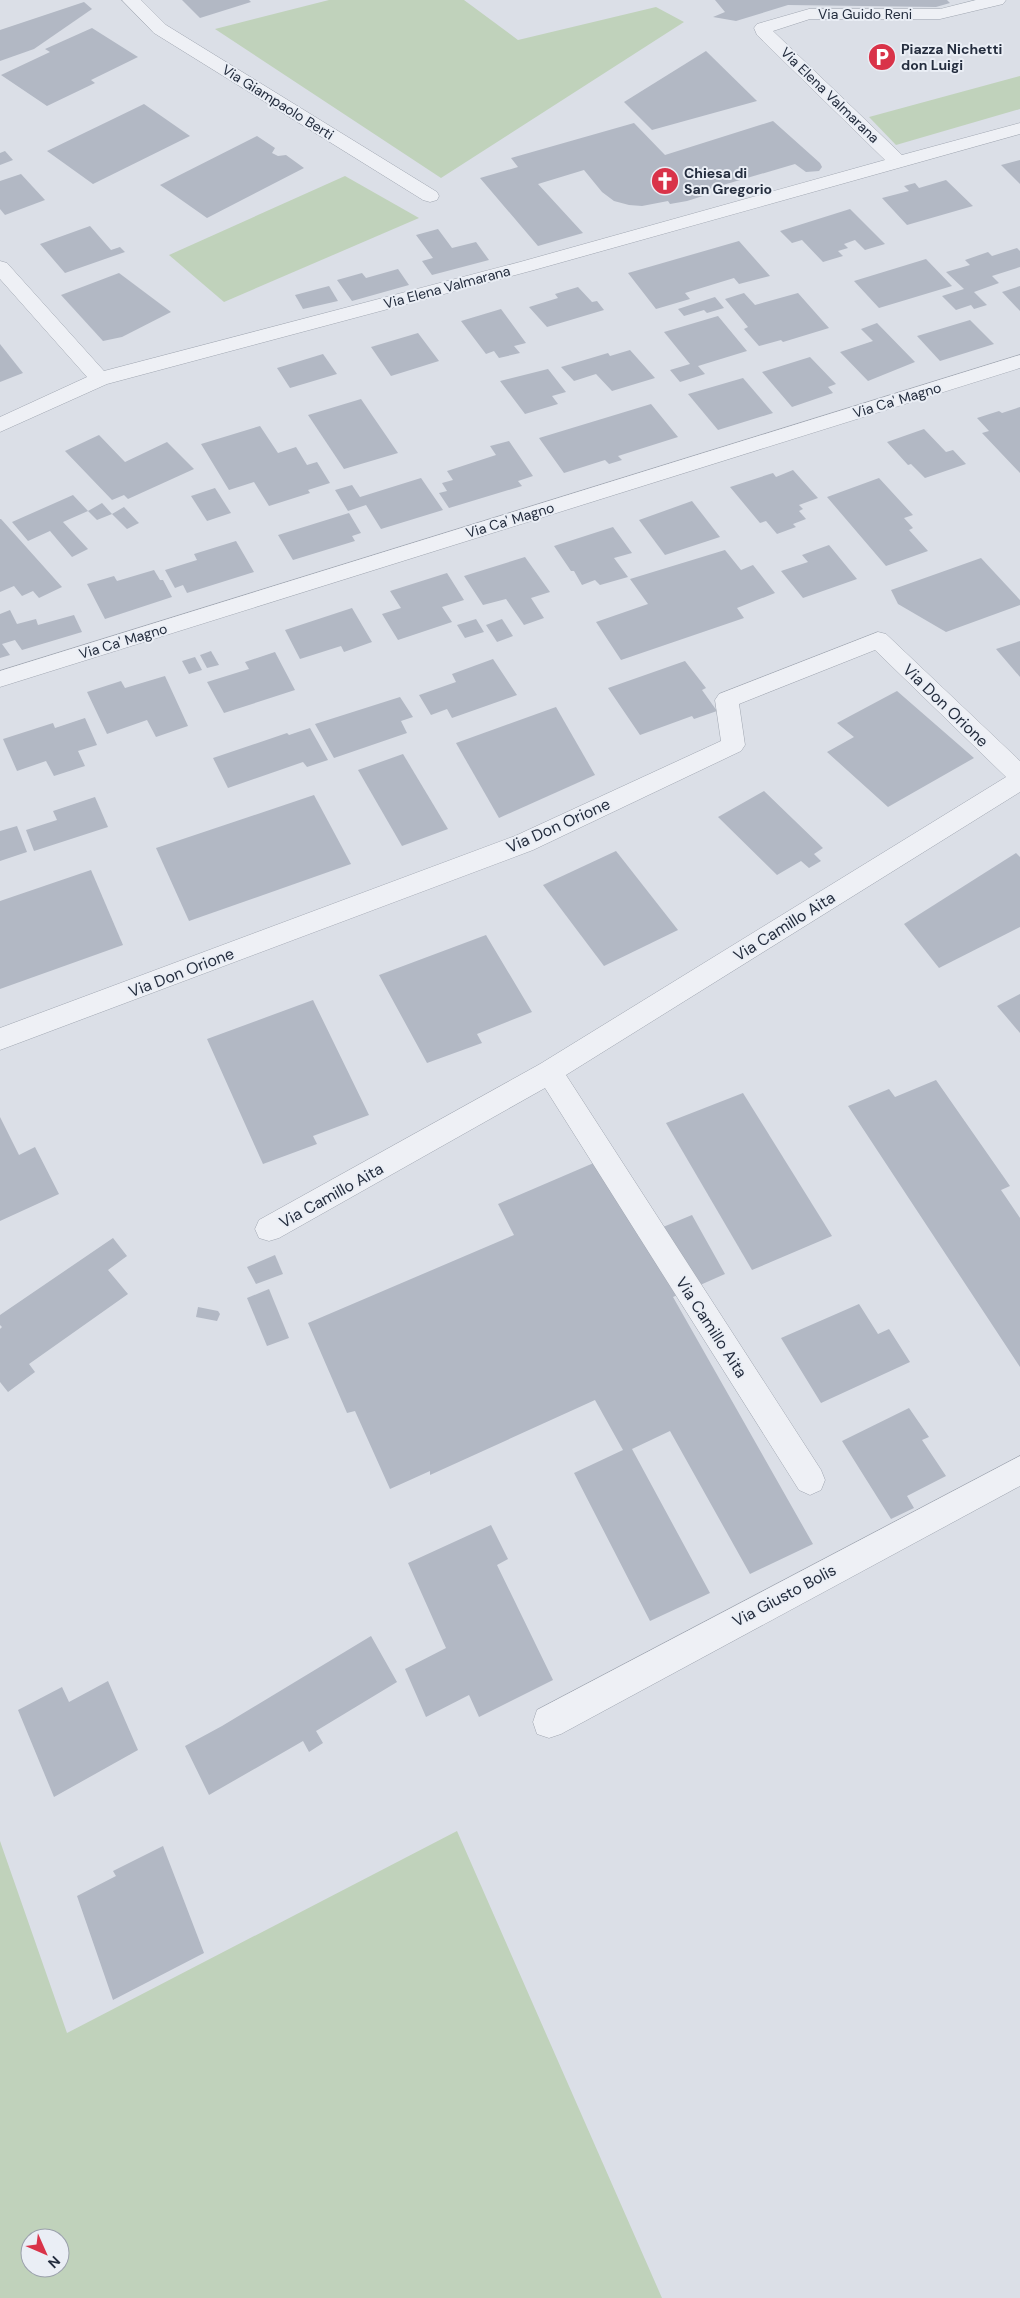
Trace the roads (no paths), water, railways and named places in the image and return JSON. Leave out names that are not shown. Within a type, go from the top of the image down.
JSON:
[{"type":"street","name":"Via Giampaolo Berti","points":[[131,0],[160,29],[430,196]]},
{"type":"street","name":"Via Guido Reni","points":[[763,28],[809,14],[940,14],[997,0]]},
{"type":"street","name":"Via Elena Valmarana","points":[[763,28],[769,37],[898,162]]},
{"type":"street","name":"Via Elena Valmarana","points":[[0,426],[100,379],[527,266],[1020,128]]},
{"type":"street","points":[[0,267],[100,379]]},
{"type":"street","name":"Via Ca' Magno","points":[[0,679],[1020,361]]},
{"type":"street","name":"Via Don Orione","points":[[0,1039],[524,842],[733,745],[727,700],[878,640],[1020,778]]},
{"type":"street","name":"Via Camillo Aita","points":[[269,1230],[549,1072],[1020,778]]},
{"type":"street","name":"Via Camillo Aita","points":[[549,1072],[810,1480]]},
{"type":"street","name":"Via Giusto Bolis","points":[[549,1722],[1020,1470]]},
{"type":"place","name":"Piazza Nichetti don Luigi","points":[[882,57]]},
{"type":"place","name":"Chiesa di San Gregorio","points":[[665,181]]}]
